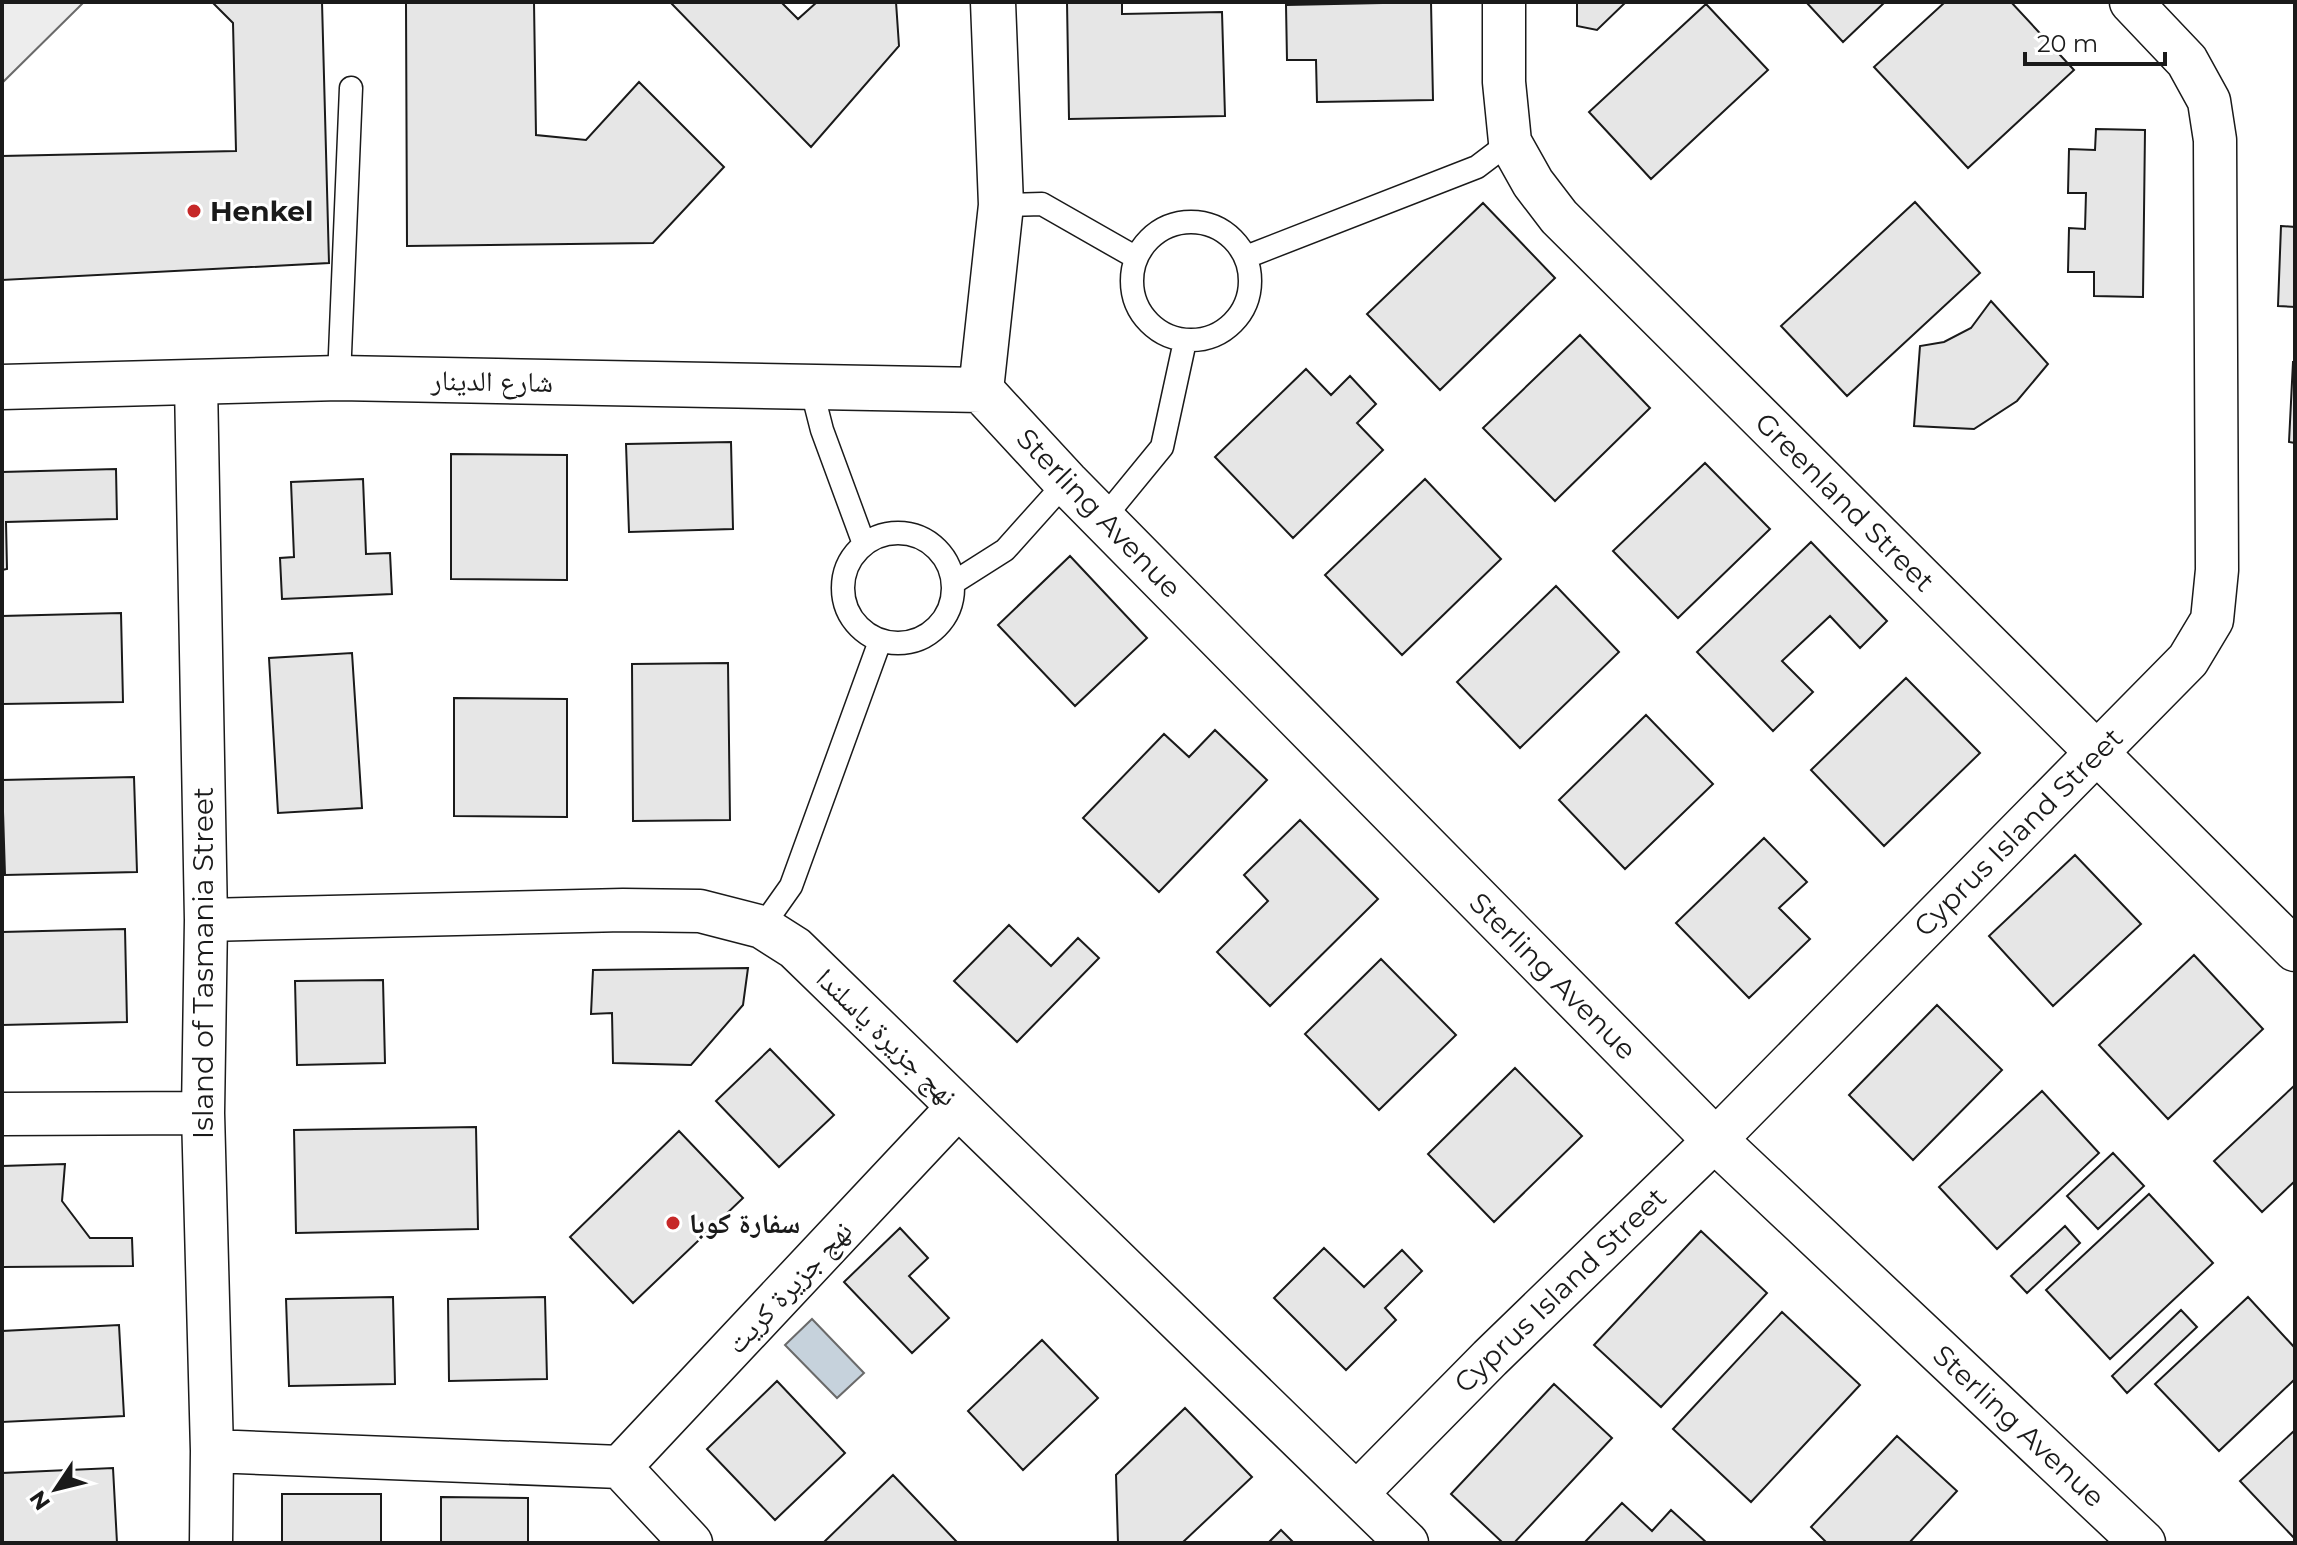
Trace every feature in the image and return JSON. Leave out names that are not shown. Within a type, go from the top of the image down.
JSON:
[{"type":"street","points":[[981,390],[1001,205],[993,2]]},
{"type":"street","name":"Greenland Street","points":[[1504,2],[1504,82],[1510,142],[1533,183],[1559,217],[2295,950]]},
{"type":"street","name":"Cyprus Island Street","points":[[1357,1493],[1490,1358],[1715,1140],[2188,660],[2212,620],[2217,570],[2215,140],[2209,101],[2187,61],[2131,2]]},
{"type":"street","name":"شارع الدينار","points":[[2,387],[339,378],[981,390]]},
{"type":"street","name":"Island of Tasmania Street","points":[[196,383],[206,920],[203,1113],[212,1451],[211,1543]]},
{"type":"street","name":"Sterling Avenue","points":[[981,390],[1066,482],[1715,1140],[2143,1543]]},
{"type":"street","name":"نهج جزيرة ياسلندا","points":[[206,920],[700,911],[762,927],[795,948],[1407,1543]]},
{"type":"street","name":"نهج جزيرة كريت","points":[[620,1467],[958,1107]]},
{"type":"street","points":[[2,1114],[203,1113]]},
{"type":"street","points":[[212,1451],[620,1467],[691,1543]]},
{"type":"lane","points":[[339,378],[351,88]]},
{"type":"lane","points":[[1246,257],[1477,167],[1510,142]]},
{"type":"lane","points":[[1001,205],[1042,204],[1135,257]]},
{"type":"lane","points":[[1177,222],[1204,222],[1229,234],[1246,257],[1251,281],[1246,305],[1231,325],[1210,338],[1185,341],[1159,332],[1139,311],[1130,284],[1135,257],[1151,234],[1177,222]]},
{"type":"lane","points":[[1103,519],[1162,447],[1185,341]]},
{"type":"lane","points":[[811,387],[822,430],[864,544]]},
{"type":"lane","points":[[953,583],[1005,550],[1066,482]]},
{"type":"lane","points":[[886,534],[909,534],[930,543],[945,561],[953,583],[952,605],[941,624],[924,638],[902,644],[880,641],[860,628],[846,609],[842,585],[848,562],[864,544],[886,534]]},
{"type":"lane","points":[[762,927],[791,886],[880,641]]},
{"type":"shaded area","points":[[2,2],[84,2],[2,83]]},
{"type":"shaded area","points":[[812,1319],[864,1373],[837,1398],[785,1345]]},
{"type":"building","points":[[212,2],[322,2],[329,263],[2,280],[2,156],[236,151],[233,23]]},
{"type":"building","points":[[534,2],[536,135],[586,140],[639,82],[724,167],[653,243],[407,246],[406,3]]},
{"type":"building","points":[[670,2],[781,2],[798,19],[817,2],[896,2],[899,46],[811,147]]},
{"type":"building","points":[[1067,2],[1122,2],[1122,14],[1222,12],[1225,116],[1069,119]]},
{"type":"building","points":[[1431,2],[1433,100],[1317,102],[1316,60],[1287,60],[1286,5]]},
{"type":"building","points":[[1577,2],[1626,2],[1597,30],[1577,26]]},
{"type":"building","points":[[1806,2],[1885,2],[1843,42]]},
{"type":"building","points":[[1945,2],[2011,2],[2074,70],[1968,168],[1874,67]]},
{"type":"building","points":[[1706,4],[1768,70],[1651,179],[1589,112]]},
{"type":"building","points":[[2096,129],[2145,130],[2143,297],[2094,296],[2094,272],[2068,272],[2069,228],[2085,229],[2086,193],[2068,193],[2069,149],[2095,150]]},
{"type":"building","points":[[1915,202],[1980,273],[1847,396],[1781,326]]},
{"type":"building","points":[[1483,203],[1555,278],[1440,390],[1367,314]]},
{"type":"building","points":[[2281,226],[2295,227],[2295,307],[2278,306]]},
{"type":"building","points":[[1991,301],[2048,364],[2017,401],[1974,429],[1914,426],[1920,346],[1944,342],[1971,328]]},
{"type":"building","points":[[1580,335],[1650,408],[1555,501],[1483,428]]},
{"type":"building","points":[[2295,362],[2295,443],[2289,442]]},
{"type":"building","points":[[1306,369],[1331,395],[1350,376],[1376,404],[1357,423],[1383,450],[1293,538],[1215,457]]},
{"type":"building","points":[[731,442],[733,529],[629,532],[626,444]]},
{"type":"building","points":[[451,454],[567,455],[567,580],[451,579]]},
{"type":"building","points":[[1705,463],[1770,529],[1678,618],[1613,551]]},
{"type":"building","points":[[116,469],[117,519],[6,522],[7,569],[2,570],[2,472]]},
{"type":"building","points":[[363,479],[366,554],[390,553],[392,594],[282,599],[280,558],[294,557],[291,482]]},
{"type":"building","points":[[1425,479],[1501,559],[1402,655],[1325,575]]},
{"type":"building","points":[[1811,542],[1887,621],[1860,648],[1830,616],[1782,661],[1813,692],[1773,731],[1697,652]]},
{"type":"building","points":[[1070,556],[1147,638],[1075,706],[998,625]]},
{"type":"building","points":[[1556,586],[1619,652],[1520,748],[1457,682]]},
{"type":"building","points":[[121,613],[123,702],[2,704],[2,616]]},
{"type":"building","points":[[352,653],[362,808],[278,813],[269,658]]},
{"type":"building","points":[[728,663],[730,820],[633,821],[632,664]]},
{"type":"building","points":[[1906,678],[1980,753],[1884,846],[1811,770]]},
{"type":"building","points":[[454,698],[567,699],[567,817],[454,816]]},
{"type":"building","points":[[1646,715],[1713,784],[1625,869],[1559,800]]},
{"type":"building","points":[[1215,730],[1267,780],[1159,892],[1083,818],[1164,734],[1189,757]]},
{"type":"building","points":[[134,777],[137,872],[5,875],[2,780]]},
{"type":"building","points":[[1300,820],[1378,899],[1270,1006],[1217,952],[1268,901],[1244,875]]},
{"type":"building","points":[[1764,838],[1807,882],[1779,908],[1810,939],[1749,998],[1676,923]]},
{"type":"building","points":[[2075,855],[2141,924],[2053,1006],[1989,936]]},
{"type":"building","points":[[1009,925],[1051,966],[1078,938],[1099,958],[1017,1042],[954,981]]},
{"type":"building","points":[[125,929],[127,1022],[2,1025],[2,932]]},
{"type":"building","points":[[2194,955],[2263,1029],[2168,1119],[2099,1045]]},
{"type":"building","points":[[1381,959],[1456,1035],[1379,1110],[1305,1034]]},
{"type":"building","points":[[748,968],[743,1005],[691,1065],[613,1063],[612,1013],[591,1014],[593,970]]},
{"type":"building","points":[[383,980],[385,1063],[297,1065],[295,981]]},
{"type":"building","points":[[1937,1005],[2002,1070],[1913,1160],[1849,1095]]},
{"type":"building","points":[[770,1049],[834,1115],[779,1167],[716,1101]]},
{"type":"building","points":[[1515,1068],[1582,1136],[1494,1222],[1428,1154]]},
{"type":"building","points":[[2295,1085],[2295,1181],[2262,1212],[2214,1161]]},
{"type":"building","points":[[2042,1091],[2099,1153],[1997,1249],[1939,1187]]},
{"type":"building","points":[[476,1127],[478,1229],[296,1233],[294,1130]]},
{"type":"building","points":[[679,1131],[743,1198],[633,1303],[570,1237]]},
{"type":"building","points":[[2113,1153],[2144,1186],[2098,1229],[2067,1196]]},
{"type":"building","points":[[65,1164],[62,1201],[90,1238],[132,1238],[133,1266],[2,1267],[2,1166]]},
{"type":"building","points":[[2149,1194],[2213,1263],[2110,1359],[2046,1290]]},
{"type":"building","points":[[2065,1226],[2080,1243],[2027,1293],[2011,1276]]},
{"type":"building","points":[[900,1228],[928,1258],[909,1276],[949,1318],[912,1353],[844,1282]]},
{"type":"building","points":[[1701,1231],[1767,1293],[1661,1407],[1594,1345]]},
{"type":"building","points":[[1324,1248],[1364,1287],[1402,1250],[1422,1271],[1385,1308],[1396,1320],[1346,1370],[1274,1298]]},
{"type":"building","points":[[393,1297],[395,1384],[289,1386],[286,1299]]},
{"type":"building","points":[[545,1297],[547,1379],[449,1381],[448,1299]]},
{"type":"building","points":[[2248,1297],[2295,1348],[2295,1379],[2219,1451],[2155,1384]]},
{"type":"building","points":[[2181,1310],[2197,1327],[2127,1393],[2112,1376]]},
{"type":"building","points":[[1782,1312],[1860,1385],[1751,1502],[1673,1429]]},
{"type":"building","points":[[119,1325],[124,1416],[2,1422],[2,1331]]},
{"type":"building","points":[[1042,1340],[1098,1398],[1023,1470],[968,1411]]},
{"type":"building","points":[[777,1381],[845,1453],[775,1520],[707,1449]]},
{"type":"building","points":[[1554,1384],[1612,1438],[1514,1543],[1503,1543],[1451,1494]]},
{"type":"building","points":[[1185,1408],[1252,1477],[1182,1543],[1118,1543],[1116,1475]]},
{"type":"building","points":[[2295,1430],[2295,1539],[2240,1481]]},
{"type":"building","points":[[1897,1436],[1957,1491],[1909,1543],[1827,1543],[1811,1527]]},
{"type":"building","points":[[113,1468],[117,1543],[2,1543],[2,1473]]},
{"type":"building","points":[[893,1475],[956,1541],[954,1543],[823,1543]]},
{"type":"building","points":[[282,1494],[381,1494],[381,1543],[282,1543]]},
{"type":"building","points":[[441,1497],[528,1498],[528,1543],[441,1543]]},
{"type":"building","points":[[1622,1503],[1652,1531],[1671,1510],[1707,1543],[1584,1543]]},
{"type":"building","points":[[1281,1530],[1294,1543],[1268,1543]]},
{"type":"place","name":"Henkel","points":[[194,211]]},
{"type":"place","name":"سفارة كوبا","points":[[673,1223]]}]
